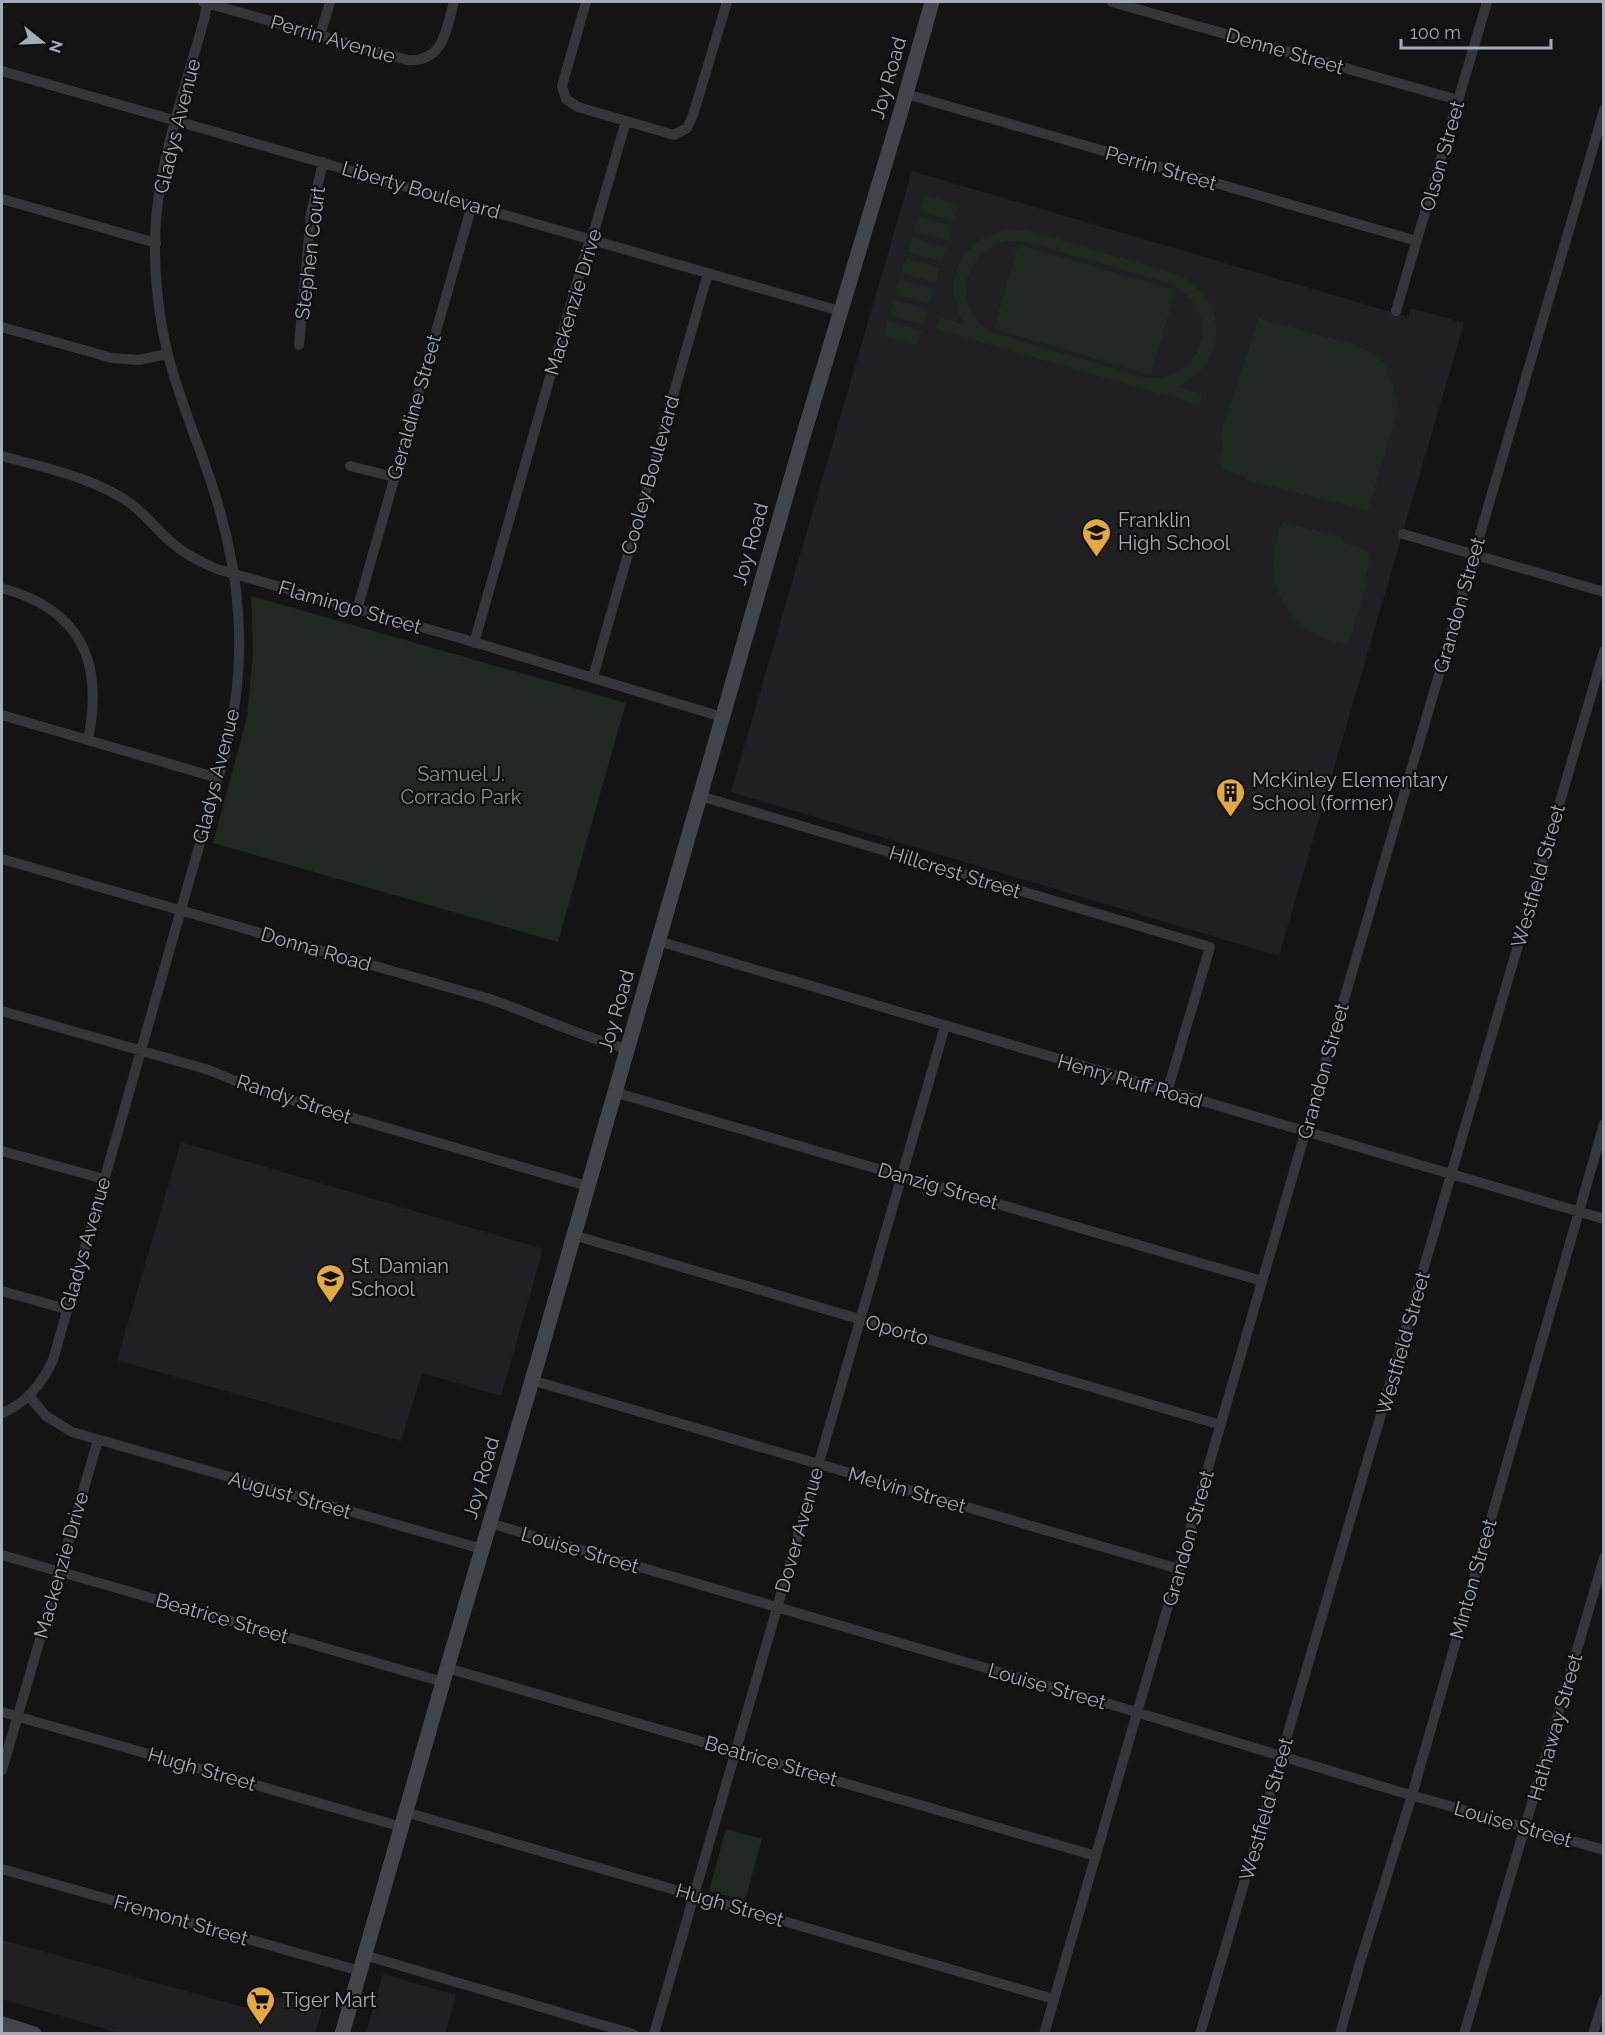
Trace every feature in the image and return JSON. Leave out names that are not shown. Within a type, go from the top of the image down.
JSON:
[{"type":"street","name":"Perrin Avenue","points":[[206,2],[407,60],[421,60],[434,53],[442,41],[454,2]]},
{"type":"street","name":"Gladys Avenue","points":[[29,1396],[41,1383],[53,1360],[218,778],[234,714],[238,673],[238,597],[234,574],[222,515],[179,398],[167,354],[158,296],[156,243],[160,184],[205,16],[206,2]]},
{"type":"street","points":[[320,35],[330,2]]},
{"type":"street","points":[[586,2],[564,77],[562,86],[564,95],[569,102],[578,107],[674,135],[687,128],[693,116],[727,2]]},
{"type":"street","name":"Joy Road","points":[[342,2034],[722,717],[932,2]]},
{"type":"street","name":"Denne Street","points":[[1112,2],[1458,100]]},
{"type":"street","name":"Olson Street","points":[[1396,311],[1487,2]]},
{"type":"street","name":"Liberty Boulevard","points":[[2,71],[840,311]]},
{"type":"street","name":"Perrin Street","points":[[906,94],[1417,241]]},
{"type":"street","name":"Grandon Street","points":[[1044,2034],[1604,110]]},
{"type":"street","name":"Mackenzie Drive","points":[[474,643],[586,250],[626,121]]},
{"type":"street","name":"Stephen Court","points":[[299,345],[311,214],[323,162]]},
{"type":"street","points":[[2,199],[156,243]]},
{"type":"street","name":"Geraldine Street","points":[[357,610],[472,205]]},
{"type":"street","name":"Cooley Boulevard","points":[[593,677],[708,273]]},
{"type":"street","points":[[2,327],[112,358],[139,360],[167,354]]},
{"type":"street","name":"Flamingo Street","points":[[2,456],[73,476],[114,493],[132,505],[169,541],[206,565],[593,677],[722,717]]},
{"type":"street","points":[[350,466],[394,477]]},
{"type":"street","points":[[1403,534],[1604,592]]},
{"type":"street","points":[[2,588],[33,598],[56,612],[70,627],[81,645],[93,680],[94,698],[88,740]]},
{"type":"street","name":"Westfield Street","points":[[1200,2034],[1604,651]]},
{"type":"street","points":[[2,715],[218,778]]},
{"type":"street","name":"Hillcrest Street","points":[[700,796],[1210,947],[1167,1092]]},
{"type":"street","name":"Donna Road","points":[[2,859],[482,996],[523,1010],[583,1036],[627,1049]]},
{"type":"street","name":"Henry Ruff Road","points":[[658,941],[1604,1219]]},
{"type":"street","name":"Randy Street","points":[[2,1011],[209,1070],[250,1087],[288,1099],[587,1186]]},
{"type":"street","name":"Dover Avenue","points":[[654,2034],[945,1026]]},
{"type":"street","name":"Danzig Street","points":[[614,1092],[1262,1281]]},
{"type":"street","name":"Minton Street","points":[[1340,2034],[1412,1795],[1604,1124]]},
{"type":"street","points":[[2,1151],[104,1179]]},
{"type":"street","name":"Oporto","points":[[573,1235],[1221,1425]]},
{"type":"street","points":[[2,1291],[66,1309]]},
{"type":"street","name":"Melvin Street","points":[[531,1380],[1179,1569]]},
{"type":"street","points":[[2,1413],[29,1396],[39,1409],[57,1424],[72,1432],[98,1440]]},
{"type":"street","name":"Mackenzie Drive","points":[[2,1770],[98,1440]]},
{"type":"street","name":"August Street","points":[[98,1440],[482,1549]]},
{"type":"street","name":"Louise Street","points":[[489,1523],[1604,1850]]},
{"type":"street","name":"Beatrice Street","points":[[2,1556],[735,1751],[1096,1856]]},
{"type":"street","name":"Hathaway Street","points":[[1464,2034],[1604,1558]]},
{"type":"street","name":"Hugh Street","points":[[2,1712],[694,1894],[1054,1999]]},
{"type":"street","name":"Fremont Street","points":[[2,1869],[360,1971]]},
{"type":"street","points":[[364,1955],[633,2034]]},
{"type":"street","points":[[1593,2034],[1604,1999]]},
{"type":"street","points":[[2,2024],[34,2034]]},
{"type":"shaded area","name":"Franklin High School","points":[[912,171],[1408,317],[1411,308],[1464,323],[1279,956],[731,792]]},
{"type":"shaded area","name":"St. Damian School","points":[[181,1142],[543,1249],[501,1396],[422,1373],[401,1441],[117,1360]]},
{"type":"shaded area","points":[[2,1940],[265,2013],[270,1995],[322,2010],[315,2033],[119,2033],[2,1999]]},
{"type":"shaded area","points":[[383,1974],[456,1995],[445,2033],[366,2033]]},
{"type":"green space","points":[[925,195],[959,205],[954,221],[920,211]]},
{"type":"green space","points":[[918,216],[952,226],[948,241],[914,231]]},
{"type":"green space","points":[[1005,229],[1027,230],[1177,274],[1194,285],[1206,299],[1214,314],[1216,330],[1214,347],[1207,362],[1194,376],[1177,387],[1202,394],[1199,405],[936,329],[939,317],[965,325],[954,295],[958,266],[976,243]],"holes":[[[1007,241],[1027,242],[1164,282],[1183,292],[1196,306],[1202,322],[1202,339],[1196,354],[1185,367],[1168,376],[1147,378],[991,332],[978,321],[970,309],[966,295],[971,268],[980,256],[992,247]]]},
{"type":"green space","points":[[912,237],[946,247],[942,262],[908,252]]},
{"type":"green space","points":[[1018,244],[1176,290],[1151,375],[994,329]]},
{"type":"green space","points":[[906,258],[940,268],[935,283],[901,273]]},
{"type":"green space","points":[[900,279],[934,289],[929,304],[895,294]]},
{"type":"green space","points":[[894,300],[928,309],[923,325],[889,315]]},
{"type":"green space","points":[[1258,318],[1353,344],[1372,353],[1385,364],[1397,399],[1396,417],[1368,511],[1249,481],[1243,476],[1223,470],[1219,461],[1223,444],[1220,436]]},
{"type":"green space","points":[[887,321],[922,331],[917,346],[883,336]]},
{"type":"green space","points":[[1283,521],[1343,538],[1342,542],[1366,549],[1370,558],[1363,583],[1367,585],[1348,645],[1324,638],[1301,625],[1281,600],[1273,569],[1277,537]]},
{"type":"green space","name":"Samuel J. Corrado Park","points":[[251,596],[626,703],[558,942],[213,843],[247,717],[253,654]]},
{"type":"green space","points":[[726,1829],[762,1839],[745,1901],[709,1891]]},
{"type":"place","name":"Franklin High School","points":[[1097,558]]},
{"type":"place","name":"McKinley Elementary School (former)","points":[[1231,818]]},
{"type":"place","name":"St. Damian School","points":[[330,1304]]},
{"type":"place","name":"Tiger Mart","points":[[261,2026]]}]
